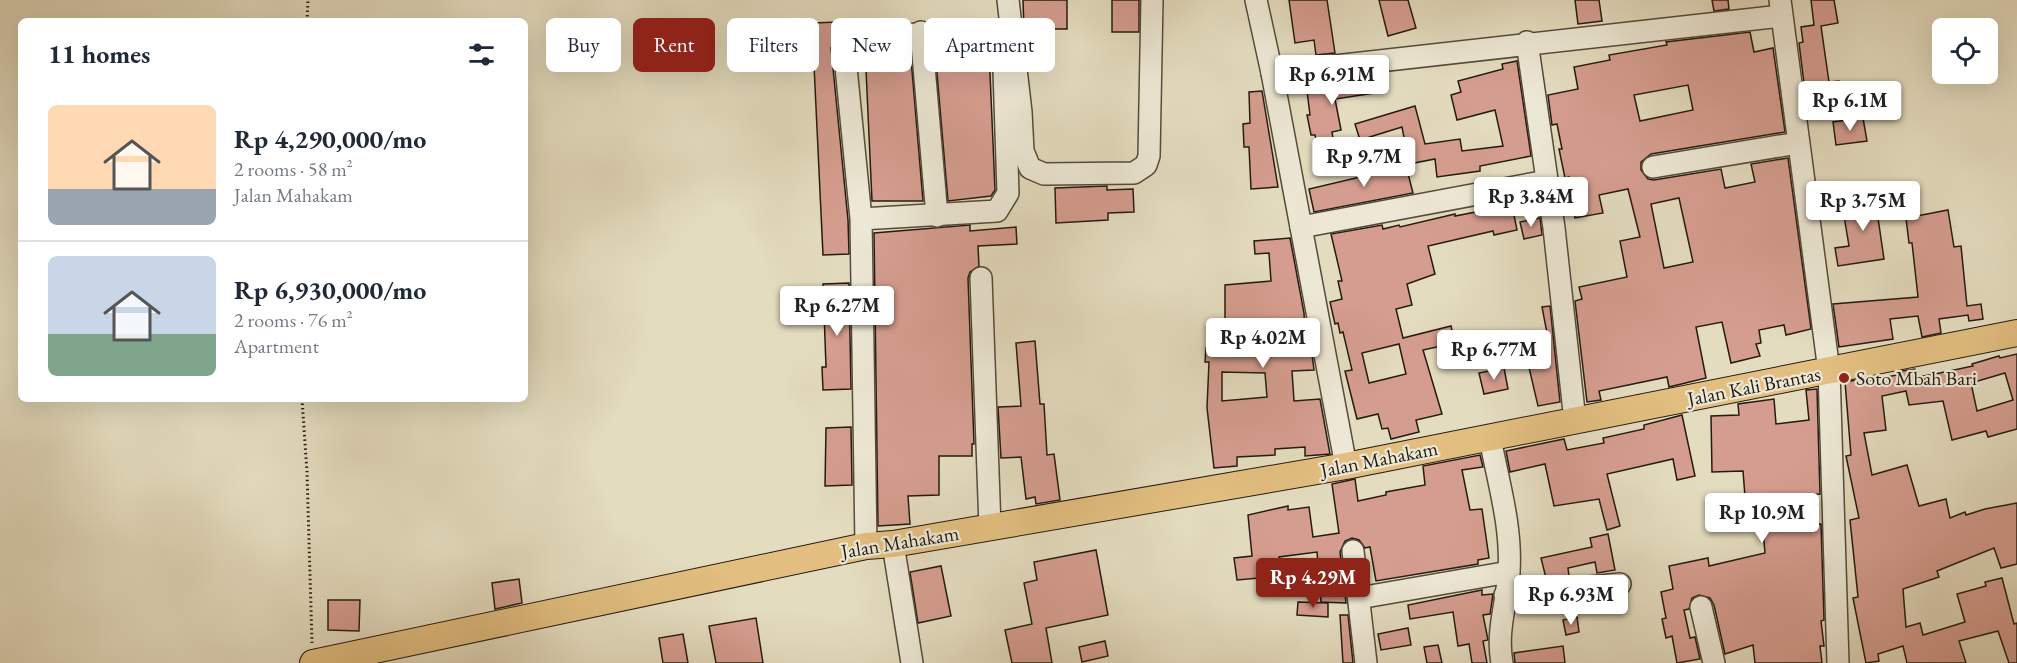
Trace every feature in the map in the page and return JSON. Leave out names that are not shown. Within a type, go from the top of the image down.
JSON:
[{"type":"main road","name":"Jalan Kali Brantas","points":[[1490,438],[2017,333]]},
{"type":"main road","name":"Jalan Mahakam","points":[[312,657],[866,546],[893,544],[990,528],[1346,466],[1490,438]]},
{"type":"street","points":[[1008,0],[1021,112],[1023,151],[1030,168],[1044,174],[1109,174],[1134,173],[1146,165],[1149,156],[1152,0]]},
{"type":"street","points":[[1256,0],[1272,73],[1346,466]]},
{"type":"street","points":[[1272,73],[1780,8],[1829,371],[1838,663]]},
{"type":"street","points":[[921,32],[937,216]]},
{"type":"street","points":[[861,219],[997,211],[1008,194],[1003,40],[994,32],[921,32],[854,36],[844,47],[861,219],[866,546]]},
{"type":"street","points":[[1527,42],[1547,181],[1575,421]]},
{"type":"street","points":[[1653,167],[1798,143]]},
{"type":"street","points":[[1301,226],[1547,181]]},
{"type":"street","points":[[981,278],[990,528]]},
{"type":"street","points":[[1490,438],[1507,531],[1509,572],[1500,634],[1502,663]]},
{"type":"street","points":[[893,544],[912,663]]},
{"type":"street","points":[[1353,551],[1366,663]]},
{"type":"street","points":[[1359,598],[1509,572]]},
{"type":"street","points":[[1505,595],[1620,584]]},
{"type":"street","points":[[1701,607],[1714,663]]},
{"type":"path","points":[[307,18],[308,0]]},
{"type":"path","points":[[302,402],[307,472],[312,657]]},
{"type":"building","points":[[1023,0],[1067,0],[1067,29],[1055,29],[1055,18],[1024,18]]},
{"type":"building","points":[[1112,0],[1139,0],[1139,32],[1112,32]]},
{"type":"building","points":[[1289,0],[1327,0],[1335,53],[1316,55],[1314,40],[1295,43]]},
{"type":"building","points":[[1379,0],[1408,0],[1416,28],[1388,36]]},
{"type":"building","points":[[1575,0],[1599,0],[1602,21],[1578,24]]},
{"type":"building","points":[[1712,0],[1728,0],[1729,9],[1714,11]]},
{"type":"building","points":[[1811,0],[1834,0],[1838,23],[1821,26],[1829,82],[1839,81],[1842,102],[1807,107],[1799,43],[1803,42],[1801,27],[1814,25]]},
{"type":"building","points":[[831,22],[831,72],[833,72],[848,220],[849,254],[823,255],[814,72],[819,72],[819,23]]},
{"type":"building","points":[[1750,32],[1754,52],[1773,48],[1785,132],[1651,154],[1641,162],[1641,170],[1648,179],[1654,180],[1721,169],[1725,188],[1755,182],[1751,164],[1788,158],[1811,329],[1786,335],[1784,325],[1759,330],[1761,343],[1756,344],[1760,356],[1731,363],[1722,322],[1696,327],[1706,378],[1669,387],[1667,377],[1599,391],[1601,400],[1587,402],[1575,301],[1582,299],[1579,287],[1627,277],[1620,241],[1640,237],[1628,189],[1599,195],[1603,213],[1575,218],[1569,177],[1565,178],[1557,124],[1552,125],[1548,95],[1578,89],[1574,67],[1610,60],[1609,55],[1667,45],[1666,42]],"holes":[[[1688,85],[1693,110],[1640,121],[1634,95]],[[1679,198],[1693,262],[1664,268],[1651,204]]]},
{"type":"building","points":[[1517,61],[1531,156],[1480,166],[1480,171],[1437,177],[1435,159],[1409,164],[1402,127],[1360,140],[1355,124],[1415,106],[1425,144],[1460,139],[1462,151],[1503,146],[1495,110],[1457,120],[1451,95],[1461,92],[1458,81],[1503,69],[1502,64]]},
{"type":"building","points":[[912,71],[923,201],[872,201],[866,72]]},
{"type":"building","points":[[937,72],[990,72],[995,190],[991,196],[948,201]]},
{"type":"building","points":[[1372,75],[1374,93],[1335,99],[1341,130],[1332,132],[1335,150],[1319,153],[1315,135],[1311,135],[1307,115],[1310,115],[1306,83]]},
{"type":"building","points":[[1262,91],[1278,187],[1251,189],[1249,147],[1244,147],[1243,124],[1250,123],[1249,92]]},
{"type":"building","points":[[1863,118],[1867,141],[1836,145],[1833,122]]},
{"type":"building","points":[[1404,158],[1413,193],[1314,212],[1309,189],[1390,170],[1388,162]]},
{"type":"building","points":[[1107,186],[1107,190],[1133,189],[1134,212],[1108,213],[1108,220],[1056,223],[1055,188]]},
{"type":"building","points":[[1885,198],[1887,217],[1878,218],[1884,259],[1838,266],[1835,248],[1849,246],[1842,204]]},
{"type":"building","points":[[1512,205],[1517,230],[1494,235],[1493,231],[1428,246],[1435,274],[1407,284],[1412,305],[1396,309],[1403,338],[1451,326],[1455,343],[1423,350],[1442,414],[1416,420],[1419,432],[1391,439],[1388,428],[1382,429],[1378,414],[1357,419],[1345,371],[1352,370],[1343,332],[1340,333],[1338,323],[1335,324],[1330,302],[1342,299],[1338,281],[1342,281],[1331,234],[1382,225],[1383,229],[1399,225],[1400,227],[1455,214],[1455,216]],"holes":[[[1399,344],[1406,374],[1369,383],[1362,353]]]},
{"type":"building","points":[[1948,210],[1954,247],[1961,246],[1967,306],[1981,304],[1983,319],[1969,321],[1968,315],[1939,319],[1941,333],[1922,337],[1918,316],[1890,319],[1893,339],[1839,347],[1833,304],[1918,297],[1912,243],[1909,243],[1906,218]]},
{"type":"building","points":[[1540,218],[1542,235],[1524,239],[1520,222]]},
{"type":"building","points":[[970,225],[970,231],[1016,227],[1017,244],[978,246],[979,266],[970,272],[968,278],[974,444],[972,444],[972,456],[939,456],[939,495],[908,496],[910,524],[878,526],[874,233]]},
{"type":"building","points":[[1290,238],[1304,313],[1306,355],[1312,354],[1314,370],[1292,371],[1294,401],[1320,399],[1330,454],[1305,456],[1305,447],[1275,449],[1275,455],[1237,457],[1237,466],[1214,468],[1207,408],[1209,362],[1205,362],[1206,348],[1229,348],[1230,321],[1225,321],[1225,285],[1271,281],[1269,253],[1255,254],[1254,241]],"holes":[[[1222,372],[1265,373],[1267,397],[1222,401]]]},
{"type":"building","points":[[849,283],[851,389],[823,390],[822,367],[826,367],[823,284]]},
{"type":"building","points":[[1550,306],[1560,402],[1538,406],[1527,359],[1522,360],[1517,340],[1547,333],[1542,307]]},
{"type":"building","points":[[1035,341],[1040,404],[1044,404],[1047,455],[1054,454],[1060,500],[1036,504],[1035,497],[1026,499],[1021,457],[1001,458],[998,407],[1021,406],[1016,343]]},
{"type":"building","points":[[2017,354],[2017,429],[1988,437],[1986,431],[1952,440],[1943,401],[1909,405],[1906,391],[1882,396],[1886,430],[1864,433],[1872,475],[1907,465],[1919,506],[1946,499],[1950,518],[1965,512],[1966,515],[2017,503],[2017,564],[2001,568],[1994,548],[1937,571],[1939,577],[1903,589],[1906,627],[1920,623],[1923,635],[1965,622],[1957,594],[1986,586],[1985,582],[2002,578],[2014,624],[2017,623],[2017,663],[2009,663],[1998,631],[1959,641],[1966,663],[1907,663],[1903,646],[1878,654],[1879,661],[1866,663],[1853,598],[1858,597],[1850,520],[1859,518],[1846,456],[1851,455],[1845,382],[1862,379],[1862,382],[1915,369],[1917,377],[1973,366],[1972,364],[1999,356],[2000,358]],"holes":[[[2005,373],[2013,400],[1977,411],[1971,383]]]},
{"type":"building","points":[[1504,368],[1508,389],[1484,394],[1479,373]]},
{"type":"building","points":[[1817,389],[1820,494],[1807,495],[1810,525],[1821,524],[1824,620],[1821,621],[1824,646],[1820,646],[1822,663],[1755,663],[1753,645],[1725,654],[1714,605],[1710,598],[1699,595],[1692,598],[1689,609],[1684,610],[1690,638],[1695,637],[1700,659],[1677,663],[1672,636],[1666,638],[1662,619],[1666,618],[1661,592],[1673,589],[1669,566],[1708,558],[1709,566],[1765,553],[1761,508],[1746,509],[1743,471],[1712,472],[1711,416],[1739,415],[1738,404],[1774,399],[1776,424],[1809,420],[1806,390]]},
{"type":"building","points":[[1682,415],[1695,476],[1677,480],[1673,459],[1607,474],[1620,526],[1607,530],[1599,499],[1554,506],[1545,464],[1510,472],[1506,451],[1564,439],[1567,450],[1604,443],[1603,438],[1644,429],[1644,425]]},
{"type":"building","points":[[851,427],[852,485],[825,486],[826,428]]},
{"type":"building","points":[[1480,455],[1483,467],[1462,470],[1470,510],[1482,509],[1489,558],[1478,560],[1478,564],[1376,581],[1370,547],[1365,548],[1359,540],[1352,538],[1345,541],[1340,552],[1346,603],[1321,602],[1317,552],[1279,557],[1283,582],[1260,585],[1259,578],[1237,580],[1234,558],[1252,556],[1248,515],[1288,506],[1288,510],[1309,507],[1313,537],[1339,533],[1332,484],[1355,479],[1358,501],[1386,495],[1386,492],[1425,485],[1423,466]]},
{"type":"building","points":[[1608,534],[1615,570],[1597,573],[1595,562],[1568,568],[1569,576],[1546,578],[1541,558],[1592,547],[1590,538]]},
{"type":"building","points":[[1096,550],[1108,615],[1046,628],[1052,663],[1012,663],[1005,630],[1032,624],[1024,583],[1037,580],[1034,562]]},
{"type":"building","points":[[941,566],[951,616],[918,623],[910,572]]},
{"type":"building","points":[[519,579],[522,603],[495,609],[492,583]]},
{"type":"building","points":[[1482,590],[1482,595],[1493,594],[1490,614],[1483,615],[1488,640],[1483,641],[1487,663],[1472,663],[1469,644],[1458,646],[1453,612],[1410,619],[1408,605]]},
{"type":"building","points":[[328,600],[360,600],[359,631],[328,630]]},
{"type":"building","points":[[1298,602],[1328,603],[1328,617],[1297,615]]},
{"type":"building","points":[[1340,615],[1348,615],[1353,663],[1343,663]]},
{"type":"building","points":[[1577,617],[1579,632],[1566,635],[1563,620]]},
{"type":"building","points":[[756,618],[763,663],[716,663],[709,626]]},
{"type":"building","points":[[1408,628],[1411,645],[1381,650],[1378,634]]},
{"type":"building","points":[[683,634],[688,663],[663,663],[659,638]]},
{"type":"building","points":[[1105,641],[1108,656],[1082,662],[1079,647]]},
{"type":"building","points":[[1438,645],[1442,663],[1427,663],[1424,647]]},
{"type":"building","points":[[1563,646],[1565,663],[1515,663],[1514,653]]},
{"type":"place","name":"Soto Mbah Bari","points":[[1844,378]]}]
